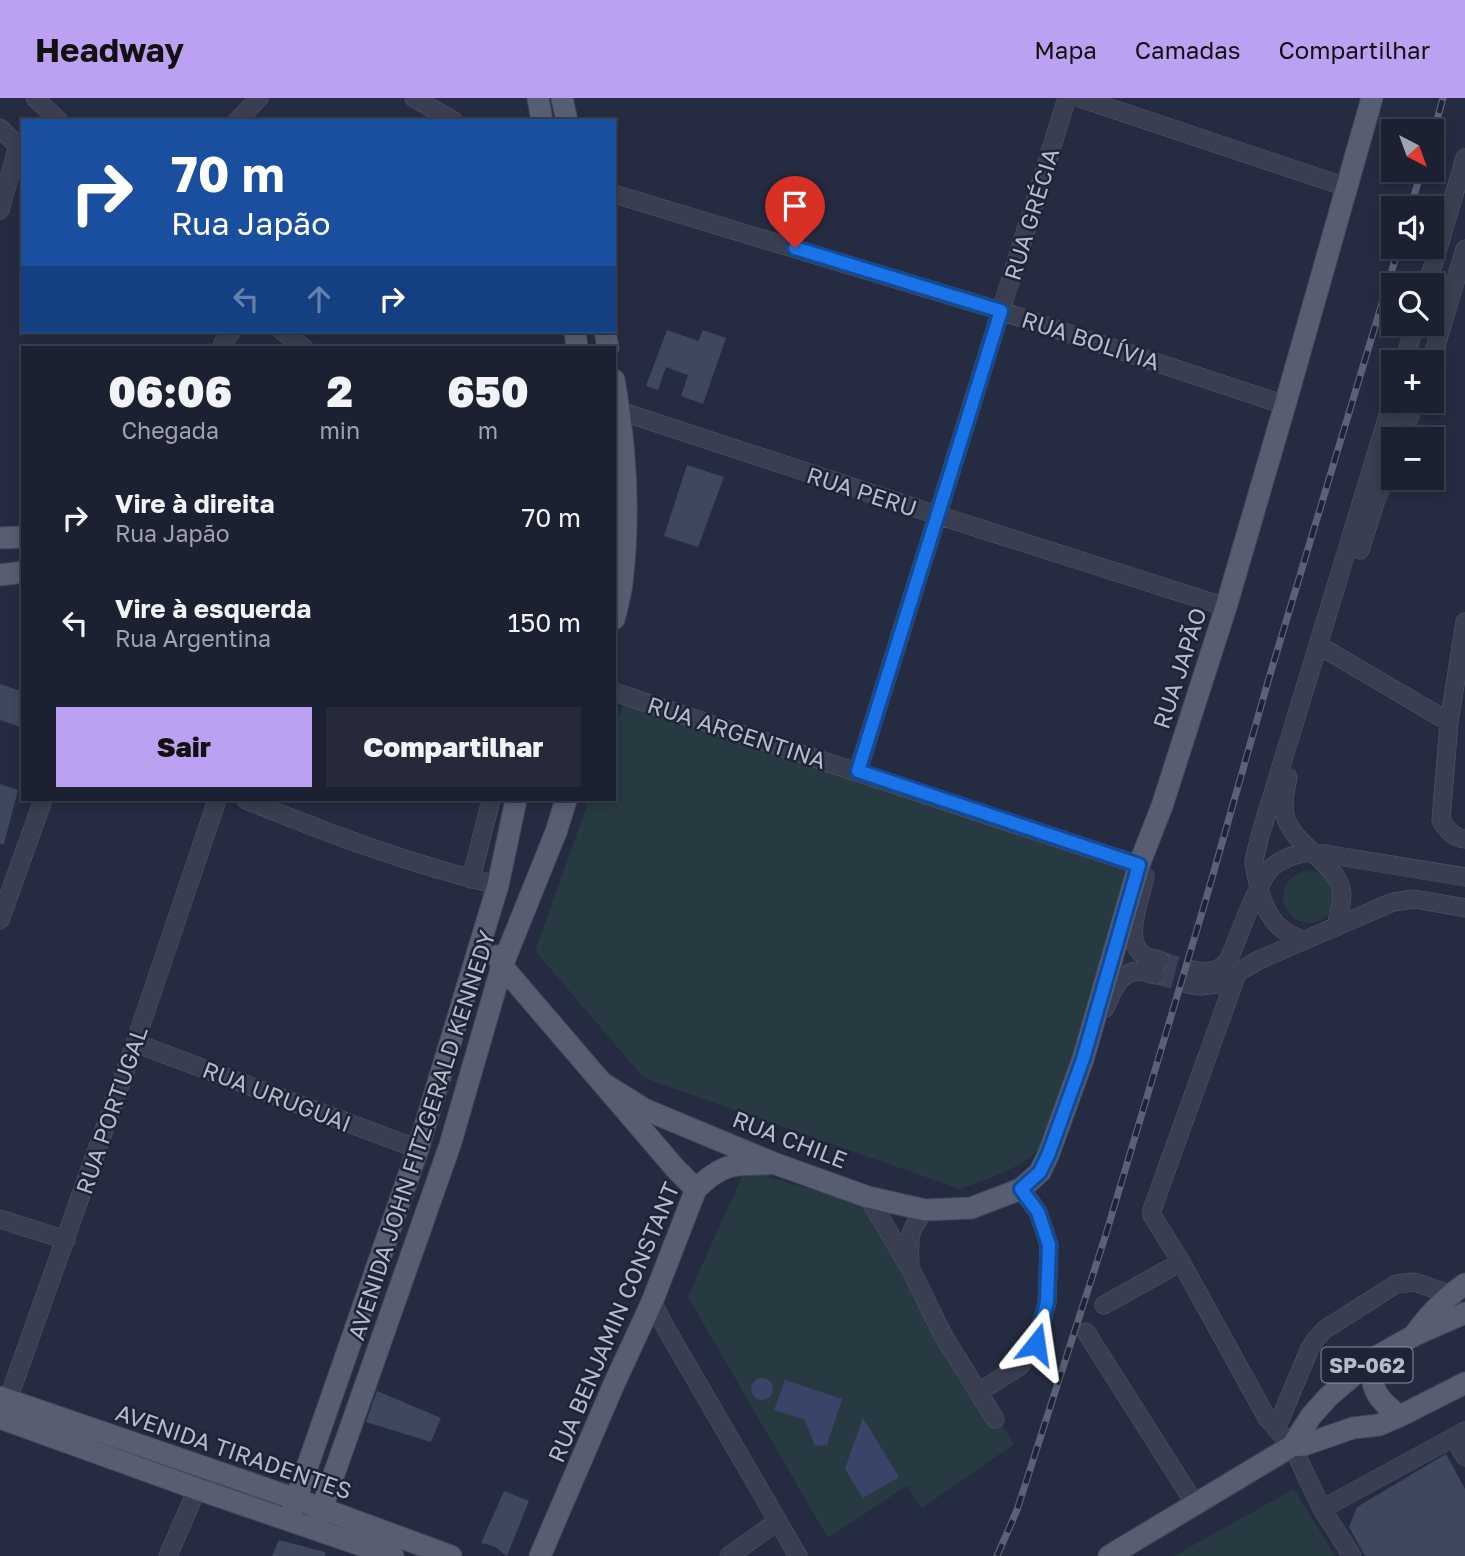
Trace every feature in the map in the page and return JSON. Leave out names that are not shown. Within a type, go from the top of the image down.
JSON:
[{"type":"main road","points":[[538,98],[542,119]]},
{"type":"main road","points":[[562,98],[567,119]]},
{"type":"main road","name":"RUA JAPÃO","points":[[971,1208],[1021,1189],[1040,1172],[1083,1059],[1139,865],[1162,806],[1226,607],[1372,98]]},
{"type":"main road","points":[[616,610],[622,583],[627,505],[617,411]]},
{"type":"main road","points":[[0,575],[21,572]]},
{"type":"main road","name":"AVENIDA JOHN FITZGERALD KENNEDY","points":[[292,1509],[418,1149],[495,893],[516,801]]},
{"type":"main road","name":"AVENIDA JOHN FITZGERALD KENNEDY","points":[[318,1518],[450,1145],[502,966],[556,832],[566,801]]},
{"type":"main road","points":[[495,893],[493,941],[502,966]]},
{"type":"main road","name":"RUA CHILE","points":[[502,966],[674,1168],[696,1189]]},
{"type":"main road","name":"RUA CHILE","points":[[601,1082],[644,1109],[776,1164],[868,1197],[925,1210],[971,1208]]},
{"type":"main road","name":"RUA BENJAMIN CONSTANT","points":[[540,1556],[652,1302],[696,1189],[709,1176],[728,1166],[776,1164]]},
{"type":"main road","name":"SP-062","points":[[1415,1335],[1430,1314],[1457,1289]]},
{"type":"main road","name":"SP-062","points":[[1292,1446],[1311,1416],[1329,1396],[1374,1358],[1415,1335],[1465,1313]]},
{"type":"main road","name":"SP-062","points":[[1374,1358],[1373,1385],[1380,1399],[1400,1416]]},
{"type":"main road","name":"SP-062","points":[[1109,1556],[1292,1446],[1304,1445],[1353,1428],[1379,1425],[1465,1383]]},
{"type":"main road","name":"AVENIDA TIRADENTES","points":[[2,1409],[197,1489],[292,1509]]},
{"type":"main road","name":"AVENIDA TIRADENTES","points":[[2,1409],[318,1518],[451,1556]]},
{"type":"main road","name":"AVENIDA TIRADENTES","points":[[318,1518],[393,1556]]},
{"type":"street","points":[[35,98],[58,119]]},
{"type":"street","points":[[239,119],[259,98]]},
{"type":"street","points":[[414,98],[451,119]]},
{"type":"street","name":"RUA GRÉCIA","points":[[858,771],[1067,98]]},
{"type":"street","points":[[1080,98],[1346,187]]},
{"type":"street","points":[[0,128],[20,149],[0,210]]},
{"type":"street","points":[[1431,273],[1465,158]]},
{"type":"street","name":"RUA BOLÍVIA","points":[[616,195],[1001,311],[1285,405]]},
{"type":"street","points":[[1435,350],[1465,249]]},
{"type":"street","points":[[285,333],[301,346]]},
{"type":"street","name":"RUA PERU","points":[[617,411],[1226,607]]},
{"type":"street","points":[[1336,927],[1342,892],[1334,875],[1290,827],[1285,815],[1284,797],[1322,647],[1389,413]]},
{"type":"street","points":[[1305,940],[1294,938],[1285,932],[1263,904],[1254,863],[1259,839],[1322,647],[1381,488]]},
{"type":"street","points":[[1465,622],[1449,722],[1441,821],[1457,838],[1465,839]]},
{"type":"street","points":[[1322,647],[1449,722]]},
{"type":"street","name":"RUA ARGENTINA","points":[[616,692],[1139,865]]},
{"type":"street","points":[[0,920],[43,801]]},
{"type":"street","name":"RUA PORTUGAL","points":[[2,1409],[66,1240],[217,801]]},
{"type":"street","points":[[248,801],[348,841],[471,879],[495,893]]},
{"type":"street","points":[[471,879],[491,801]]},
{"type":"street","points":[[1083,1059],[1114,987],[1125,974],[1158,968],[1135,946],[1132,933],[1162,806]]},
{"type":"street","points":[[1465,877],[1312,852],[1298,853],[1270,869],[1227,962],[1214,971],[1200,972],[1189,977],[1201,986],[1218,984],[1238,971],[1393,902],[1413,899],[1465,908]]},
{"type":"street","points":[[1238,971],[1152,1210],[1155,1222],[1181,1262],[1267,1418],[1292,1446],[1322,1509],[1352,1556]]},
{"type":"street","name":"RUA URUGUAI","points":[[135,1043],[418,1149]]},
{"type":"street","points":[[979,1392],[1020,1366],[1036,1344],[1047,1302],[1049,1245],[1038,1212],[1021,1189]]},
{"type":"street","points":[[868,1197],[910,1268],[943,1335],[995,1419]]},
{"type":"street","points":[[910,1268],[909,1238],[914,1224],[925,1210]]},
{"type":"street","points":[[0,1219],[66,1240]]},
{"type":"street","points":[[1104,1305],[1181,1262]]},
{"type":"street","points":[[1276,1429],[1310,1348],[1325,1330],[1396,1284],[1414,1282],[1457,1289]]},
{"type":"street","points":[[652,1302],[798,1556]]},
{"type":"street","points":[[1086,1332],[1195,1504]]},
{"type":"street","points":[[1322,1509],[1459,1434],[1465,1457]]},
{"type":"street","points":[[168,1556],[197,1489]]},
{"type":"street","points":[[729,1556],[778,1521]]},
{"type":"shaded area","points":[[624,703],[1126,868],[1058,1113],[1049,1136],[1031,1157],[1008,1170],[960,1189],[644,1078],[535,951],[589,801],[616,801],[616,724]]},
{"type":"shaded area","points":[[1309,871],[1328,878],[1335,897],[1328,916],[1309,923],[1290,916],[1283,897],[1290,878]]},
{"type":"shaded area","points":[[745,1170],[861,1204],[1014,1444],[922,1508],[907,1486],[828,1538],[688,1297]]},
{"type":"shaded area","points":[[1294,1489],[1335,1556],[1174,1556]]},
{"type":"water","points":[[758,1378],[766,1378],[773,1385],[773,1393],[766,1400],[758,1400],[751,1393],[751,1385]]},
{"type":"water","points":[[785,1380],[842,1399],[827,1445],[815,1446],[805,1420],[774,1410]]},
{"type":"water","points":[[863,1418],[899,1477],[863,1498],[845,1469]]},
{"type":"building","points":[[667,330],[698,341],[703,330],[726,338],[703,404],[681,396],[688,375],[666,367],[658,390],[646,386]]},
{"type":"building","points":[[687,465],[724,477],[698,547],[664,536]]},
{"type":"building","points":[[0,684],[21,691],[21,727],[0,720]]},
{"type":"building","points":[[0,784],[18,790],[4,844],[0,844]]},
{"type":"building","points":[[377,1391],[441,1418],[431,1442],[366,1422]]},
{"type":"building","points":[[1446,1454],[1465,1489],[1465,1556],[1365,1556],[1349,1527],[1357,1507]]},
{"type":"building","points":[[504,1491],[529,1501],[507,1556],[494,1546],[481,1543]]},
{"type":"building","points":[[279,1540],[325,1552],[325,1556],[272,1556]]},
{"type":"tunnel","points":[[1160,960],[1192,970]]},
{"type":"tunnel","points":[[1156,975],[1187,984]]},
{"type":"railway","points":[[1437,119],[1443,98]]},
{"type":"railway","points":[[1414,196],[1418,182]]},
{"type":"railway","points":[[997,1556],[1017,1510],[1106,1234],[1395,259]]},
{"type":"route","points":[[795,248],[1001,311],[858,771],[1139,865],[1083,1059],[1049,1153],[1040,1172],[1021,1189],[1038,1212],[1049,1245],[1047,1302],[1036,1344]]}]
